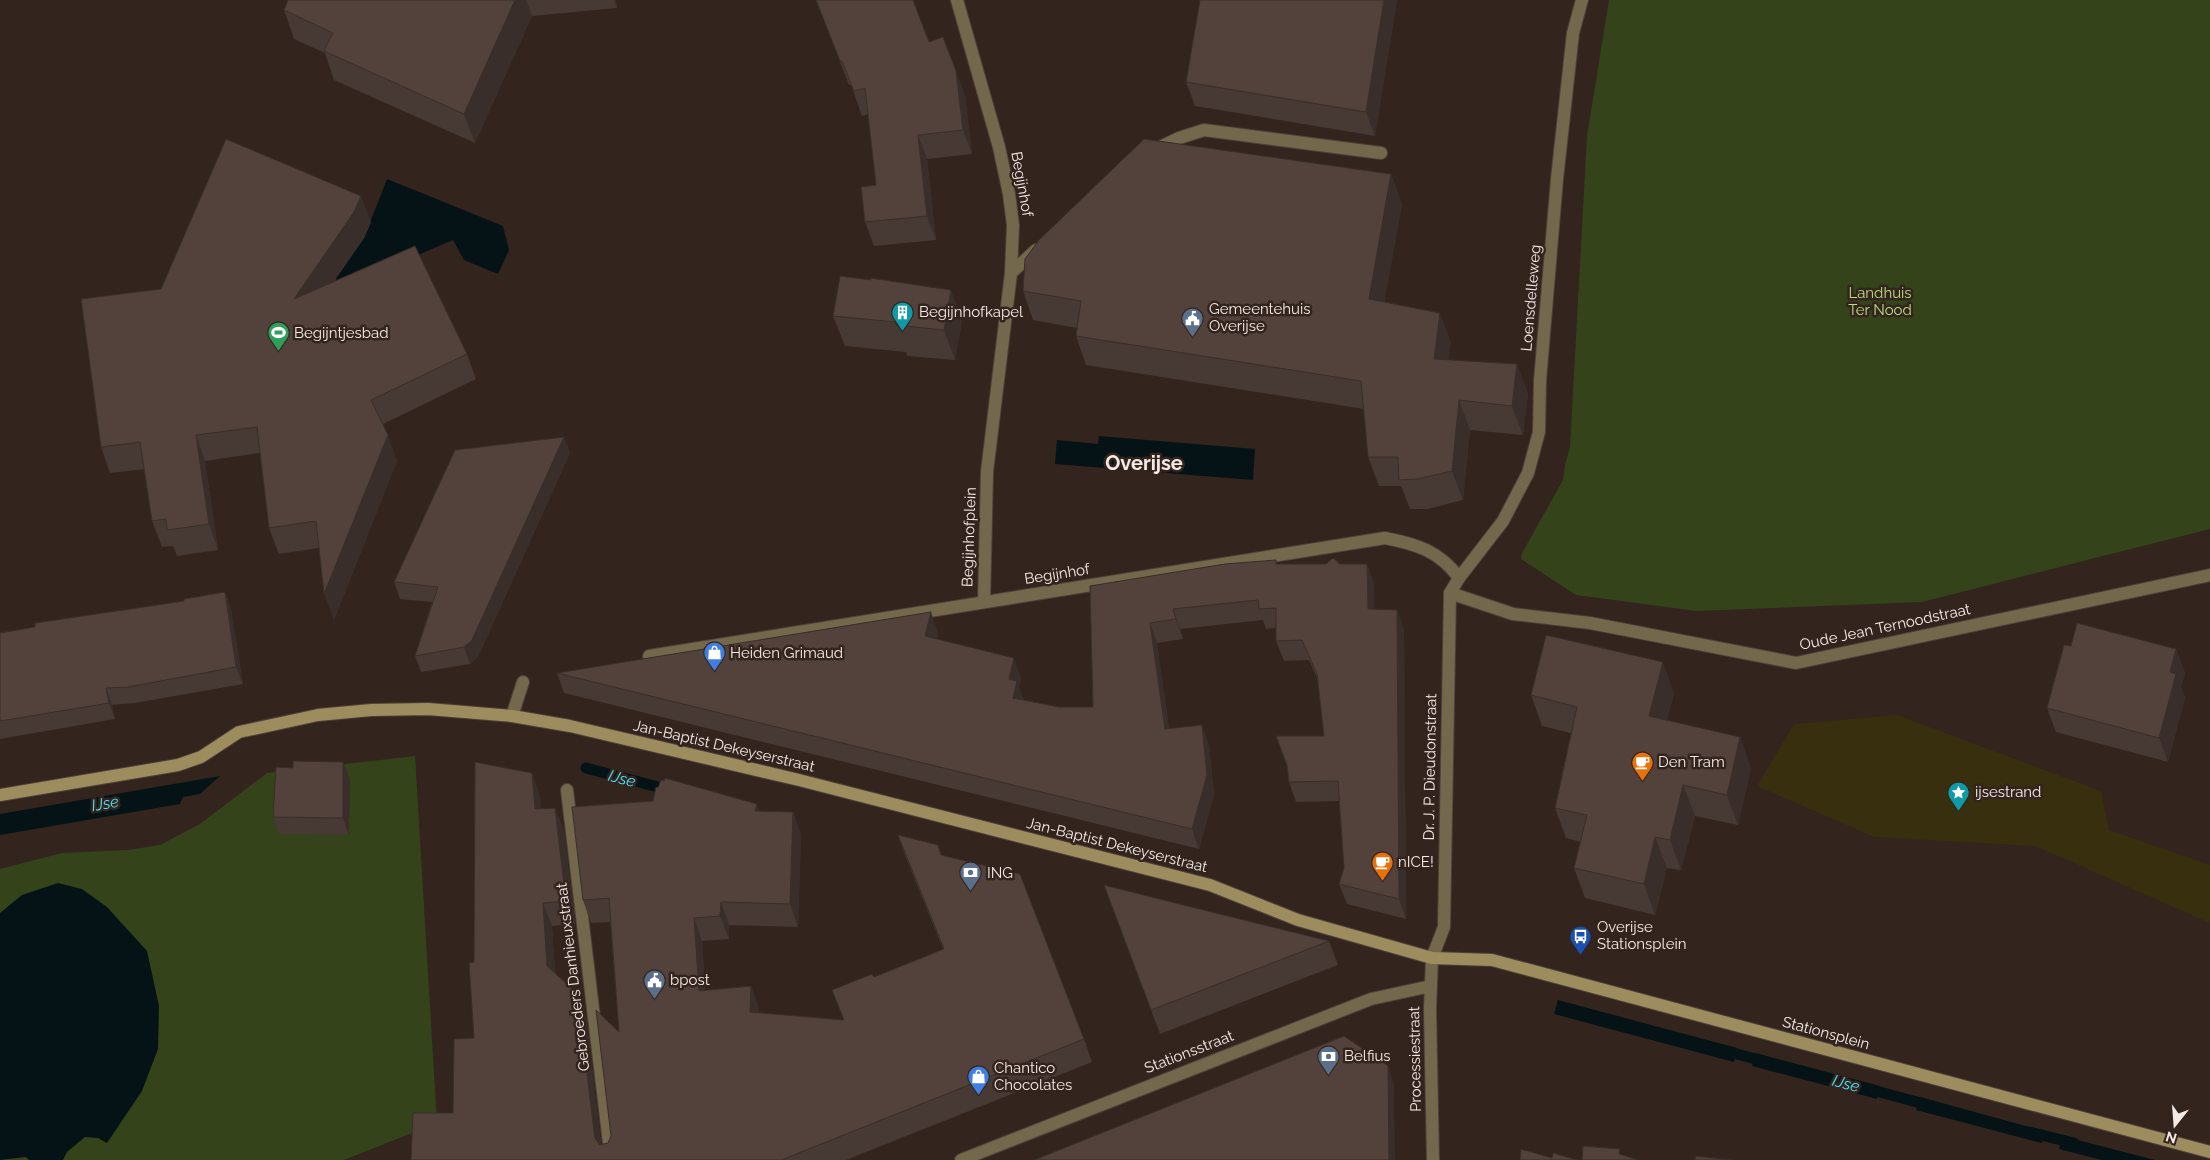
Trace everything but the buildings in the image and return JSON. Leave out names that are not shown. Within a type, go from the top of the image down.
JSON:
[{"type":"main road","name":"Jan-Baptist Dekeyserstraat","points":[[0,795],[178,765],[201,758],[240,732],[318,715],[371,710],[428,709],[512,716],[579,728],[799,780],[1210,885],[1298,920],[1432,958]]},
{"type":"main road","name":"Stationsplein","points":[[1432,958],[1492,960],[2210,1152]]},
{"type":"street","name":"Begijnhof","points":[[957,0],[999,147],[1009,194],[1013,235],[1011,273],[987,472]]},
{"type":"street","name":"Loensdelleweg","points":[[1459,578],[1503,521],[1528,473],[1539,432],[1540,381],[1556,179],[1573,32],[1582,0]]},
{"type":"street","points":[[1138,157],[1179,138],[1204,130],[1381,153]]},
{"type":"street","points":[[1011,273],[1043,244]]},
{"type":"street","name":"Begijnhofplein","points":[[984,602],[987,472]]},
{"type":"street","name":"Begijnhof","points":[[649,656],[1386,538],[1413,543],[1429,550],[1450,566],[1459,578]]},
{"type":"street","name":"Oude Jean Ternoodstraat","points":[[1450,593],[1513,614],[1590,623],[1796,663],[2210,575]]},
{"type":"street","name":"Dr. J. P. Dieudonstraat","points":[[1432,958],[1444,927],[1450,593],[1459,578]]},
{"type":"street","points":[[512,716],[523,682]]},
{"type":"street","name":"Gebroeders Danhieuxstraat","points":[[567,790],[611,1160]]},
{"type":"street","name":"Processiestraat","points":[[1432,958],[1433,1155]]},
{"type":"street","name":"Stationsstraat","points":[[961,1160],[1371,999],[1431,986]]},
{"type":"green space","name":"Landhuis Ter Nood","points":[[1609,0],[2210,0],[2210,529],[1922,602],[1697,611],[1576,595],[1521,559],[1522,553],[1563,480],[1570,447],[1587,136]]},
{"type":"green space","points":[[415,756],[437,1123],[344,1160],[0,1160],[0,869],[62,853],[128,850],[160,845],[200,824],[267,773]]},
{"type":"sand","name":"ijsestrand","points":[[1897,715],[2101,791],[2109,830],[2210,865],[2210,923],[2035,846],[1874,837],[1757,786],[1794,724]]},
{"type":"water","points":[[387,179],[503,226],[509,250],[498,274],[464,260],[453,240],[343,287],[332,275],[364,238]]},
{"type":"water","points":[[1099,436],[1255,449],[1253,480],[1055,464],[1057,440],[1098,444]]},
{"type":"water","points":[[220,776],[200,794],[183,797],[180,804],[0,835],[0,814]]},
{"type":"water","points":[[58,883],[82,889],[107,907],[147,951],[159,1006],[158,1049],[142,1091],[107,1143],[98,1138],[85,1137],[67,1152],[63,1160],[29,1160],[26,1157],[0,1160],[0,913],[22,895]]},
{"type":"water","points":[[1558,1000],[1737,1048],[1734,1062],[1554,1014]]},
{"type":"water","points":[[1755,1053],[1880,1086],[1877,1099],[1752,1066]]},
{"type":"water","points":[[1920,1097],[2044,1131],[2042,1143],[1916,1110]]},
{"type":"water","points":[[2062,1136],[2155,1160],[2102,1160],[2059,1149]]},
{"type":"waterway","name":"IJse","points":[[586,768],[658,787]]},
{"type":"waterway","name":"IJse","points":[[1722,1050],[1767,1062]]},
{"type":"waterway","name":"IJse","points":[[1865,1088],[1932,1106]]},
{"type":"waterway","name":"IJse","points":[[2029,1132],[2074,1143]]},
{"type":"place","name":"Begijnhofkapel","points":[[903,331]]},
{"type":"place","name":"Gemeentehuis Overijse","points":[[1193,337]]},
{"type":"place","name":"Begijntjesbad","points":[[278,352]]},
{"type":"place","name":"Heiden Grimaud","points":[[714,672]]},
{"type":"place","name":"Den Tram","points":[[1642,781]]},
{"type":"place","name":"ijsestrand","points":[[1959,811]]},
{"type":"place","name":"nICE!","points":[[1382,881]]},
{"type":"place","name":"ING","points":[[971,892]]},
{"type":"place","name":"Overijse Stationsplein","points":[[1581,955]]},
{"type":"place","name":"bpost","points":[[654,999]]},
{"type":"place","name":"Belfius","points":[[1328,1075]]},
{"type":"place","name":"Chantico Chocolates","points":[[978,1096]]},
{"type":"district","name":"Overijse","points":[[1144,463]]}]
